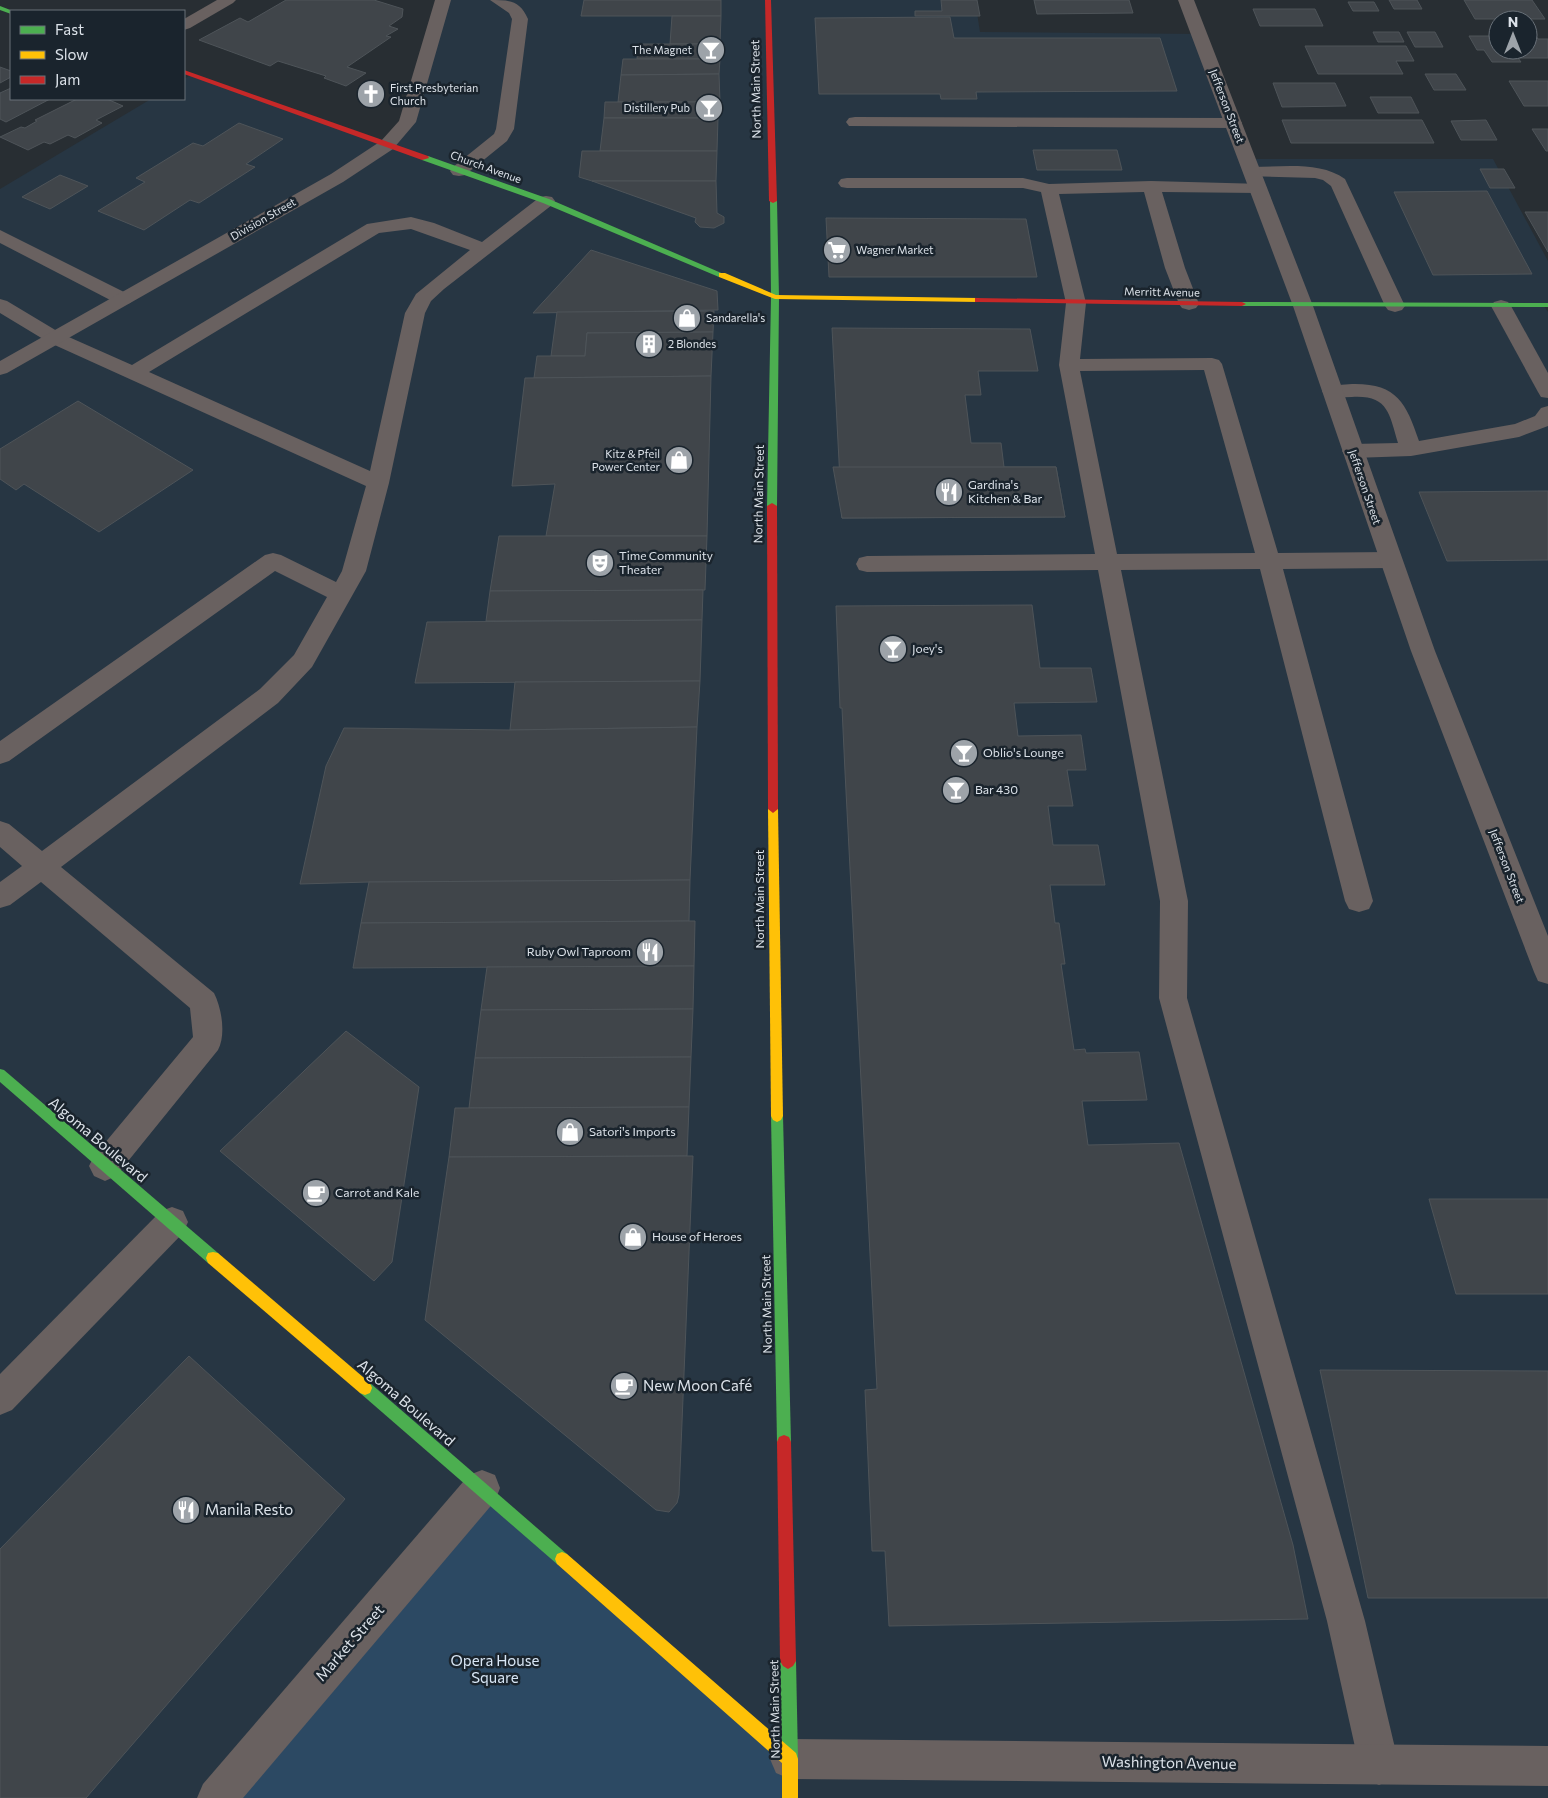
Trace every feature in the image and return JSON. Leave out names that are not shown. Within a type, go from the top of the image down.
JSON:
[{"type":"main road","name":"North Main Street","points":[[768,0],[775,297],[771,597],[774,948],[790,1798]]},
{"type":"main road","name":"Church Avenue","points":[[185,72],[546,202],[775,297]]},
{"type":"main road","name":"Merritt Avenue","points":[[775,297],[1303,306],[1548,305]]},
{"type":"main road","name":"Algoma Boulevard","points":[[0,1074],[482,1488],[790,1759]]},
{"type":"street","points":[[185,24],[228,0]]},
{"type":"street","name":"Division Street","points":[[0,369],[337,178],[387,145],[407,122],[443,0]]},
{"type":"street","points":[[460,171],[501,137],[505,128],[520,19],[518,12],[498,0]]},
{"type":"street","name":"Jefferson Street","points":[[1186,0],[1303,306],[1423,651],[1548,972]]},
{"type":"street","points":[[855,122],[1233,123]]},
{"type":"street","points":[[847,183],[1023,182],[1049,189],[1255,180],[1316,173],[1329,176],[1339,182],[1395,306]]},
{"type":"street","points":[[1151,186],[1175,268],[1190,304]]},
{"type":"street","points":[[1049,189],[1076,303],[1068,365],[1109,562],[1174,901],[1173,998],[1346,1621],[1379,1765]]},
{"type":"street","points":[[0,897],[269,696],[303,661],[354,571],[378,483],[415,313],[422,298],[546,202]]},
{"type":"street","points":[[133,373],[374,228],[391,224],[411,223],[427,227],[484,249]]},
{"type":"street","points":[[0,236],[123,299]]},
{"type":"street","points":[[0,305],[56,338],[378,483]]},
{"type":"street","points":[[1501,306],[1548,392]]},
{"type":"street","points":[[1068,365],[1212,364],[1270,561],[1359,901]]},
{"type":"street","points":[[1332,391],[1372,391],[1386,395],[1393,403],[1411,449]]},
{"type":"street","points":[[1353,451],[1411,449],[1519,430],[1542,421],[1548,413]]},
{"type":"street","points":[[867,564],[1391,560]]},
{"type":"street","points":[[0,754],[273,561],[341,594]]},
{"type":"street","points":[[0,832],[204,1002],[208,1041],[105,1166]]},
{"type":"street","points":[[0,1398],[172,1222]]},
{"type":"street","name":"Market Street","points":[[217,1798],[482,1488]]},
{"type":"street","name":"Washington Avenue","points":[[790,1759],[1548,1766]]},
{"type":"shaded area","points":[[443,0],[975,0],[980,32],[1199,34],[1247,159],[1493,159],[1548,261],[1548,305],[1544,306],[1548,312],[1548,1798],[0,1798],[0,189],[149,100],[185,100],[185,78],[191,75],[387,145],[407,122]]},
{"type":"green space","name":"Opera House Square","points":[[482,1488],[790,1759],[790,1798],[217,1798]]},
{"type":"building","points":[[286,0],[374,0],[403,9],[402,17],[389,26],[398,29],[386,36],[391,37],[347,67],[366,73],[346,86],[324,78],[326,76],[278,61],[270,66],[199,40],[240,18],[248,22]]},
{"type":"building","points":[[584,0],[721,0],[721,16],[581,16]]},
{"type":"building","points":[[941,0],[977,0],[980,16],[915,16],[915,11],[942,11]]},
{"type":"building","points":[[1034,0],[1129,0],[1133,13],[1037,14]]},
{"type":"building","points":[[1389,0],[1417,0],[1422,9],[1394,9]]},
{"type":"building","points":[[1464,0],[1532,0],[1545,19],[1538,19],[1538,10],[1488,10],[1488,19],[1475,19]]},
{"type":"building","points":[[1348,2],[1374,2],[1379,11],[1353,11]]},
{"type":"building","points":[[1253,9],[1315,9],[1323,26],[1260,26]]},
{"type":"building","points":[[672,16],[721,16],[720,44],[670,44]]},
{"type":"building","points":[[950,17],[954,38],[1160,38],[1177,91],[976,92],[977,99],[941,99],[940,94],[819,94],[815,18]]},
{"type":"building","points":[[1373,32],[1399,32],[1404,42],[1378,42]]},
{"type":"building","points":[[1407,32],[1435,32],[1443,47],[1415,47]]},
{"type":"building","points":[[1469,36],[1488,36],[1488,56],[1484,50],[1477,50]]},
{"type":"building","points":[[1538,39],[1548,39],[1548,58],[1538,58]]},
{"type":"building","points":[[638,44],[720,44],[720,59],[637,59]]},
{"type":"building","points":[[1305,46],[1406,46],[1414,61],[1396,61],[1403,74],[1318,74]]},
{"type":"building","points":[[623,59],[720,59],[719,74],[621,75]]},
{"type":"building","points":[[1491,60],[1520,60],[1521,62],[1492,62]]},
{"type":"building","points":[[0,67],[10,71],[10,78],[0,83]]},
{"type":"building","points":[[719,74],[720,102],[618,102],[621,75]]},
{"type":"building","points":[[1425,74],[1456,74],[1466,90],[1434,90]]},
{"type":"building","points":[[1509,81],[1548,81],[1548,106],[1524,106]]},
{"type":"building","points":[[1273,83],[1335,83],[1346,106],[1282,107]]},
{"type":"building","points":[[10,88],[10,100],[48,100],[6,122],[0,119],[0,93]]},
{"type":"building","points":[[1370,97],[1411,97],[1419,113],[1378,113]]},
{"type":"building","points":[[75,100],[109,100],[123,106],[96,120],[102,123],[75,138],[68,135],[50,144],[44,142],[28,150],[0,137],[21,127],[25,128],[37,121],[35,120]]},
{"type":"building","points":[[605,102],[720,102],[718,118],[604,118]]},
{"type":"building","points":[[604,118],[718,118],[717,151],[600,151]]},
{"type":"building","points":[[1282,120],[1422,120],[1434,143],[1291,143]]},
{"type":"building","points":[[1486,120],[1497,140],[1461,140],[1451,121]]},
{"type":"building","points":[[239,123],[283,139],[246,164],[255,167],[199,203],[190,200],[144,230],[98,211],[145,182],[136,178],[193,143],[203,146]]},
{"type":"building","points":[[1532,129],[1548,129],[1548,151],[1546,151]]},
{"type":"building","points":[[1033,150],[1117,150],[1122,170],[1037,170]]},
{"type":"building","points":[[582,151],[717,151],[716,181],[592,181],[579,177]]},
{"type":"building","points":[[1480,169],[1504,169],[1515,188],[1490,188]]},
{"type":"building","points":[[60,175],[88,186],[50,209],[22,197]]},
{"type":"building","points":[[592,181],[716,181],[717,213],[724,217],[724,223],[714,228],[700,227],[695,222],[696,218]]},
{"type":"building","points":[[1487,191],[1532,274],[1433,275],[1394,192]]},
{"type":"building","points":[[1525,212],[1548,212],[1548,252]]},
{"type":"building","points":[[826,218],[1026,219],[1037,277],[829,277]]},
{"type":"building","points":[[591,250],[717,291],[718,310],[533,313]]},
{"type":"building","points":[[714,311],[713,332],[587,333],[585,356],[551,356],[557,312]]},
{"type":"building","points":[[832,328],[1030,329],[1038,371],[978,371],[981,395],[965,395],[971,443],[1001,443],[1004,467],[1056,467],[1065,517],[842,518]]},
{"type":"building","name":"2 Blondes","points":[[713,332],[711,376],[534,378],[537,356],[585,356],[587,333]]},
{"type":"building","points":[[711,376],[707,536],[546,536],[555,484],[512,486],[525,378]]},
{"type":"building","points":[[78,401],[193,470],[99,532],[24,484],[16,490],[0,479],[0,449]]},
{"type":"building","name":"Gardina's Kitchen & Bar","points":[[833,467],[1056,467],[1065,517],[842,518]]},
{"type":"building","points":[[1548,491],[1548,560],[1447,561],[1419,492]]},
{"type":"building","name":"Time Community Theater","points":[[499,536],[707,536],[705,590],[490,591]]},
{"type":"building","points":[[703,590],[702,620],[486,621],[490,591]]},
{"type":"building","points":[[1032,605],[1040,668],[1091,668],[1097,702],[1014,703],[1018,736],[1081,735],[1086,770],[1067,770],[1073,806],[1048,806],[1053,845],[1098,845],[1105,885],[1050,885],[1055,923],[1059,923],[1065,964],[1061,964],[1074,1050],[1085,1049],[1086,1053],[1139,1052],[1147,1100],[1082,1101],[1088,1145],[1179,1143],[1293,1545],[1308,1619],[889,1626],[885,1551],[872,1551],[865,1390],[877,1389],[836,606]]},
{"type":"building","points":[[702,620],[700,681],[415,683],[427,622]]},
{"type":"building","points":[[700,681],[697,727],[510,730],[515,682]]},
{"type":"building","points":[[697,727],[690,880],[300,884],[326,766],[344,728],[510,730]]},
{"type":"building","points":[[690,880],[689,921],[361,923],[369,882]]},
{"type":"building","points":[[695,921],[694,966],[353,968],[361,923]]},
{"type":"building","points":[[694,966],[693,1009],[481,1010],[487,967]]},
{"type":"building","points":[[693,1009],[691,1057],[475,1058],[481,1010]]},
{"type":"building","points":[[346,1031],[419,1087],[392,1262],[374,1281],[220,1151]]},
{"type":"building","points":[[691,1057],[689,1107],[469,1108],[475,1058]]},
{"type":"building","name":"Satori's Imports","points":[[689,1107],[687,1156],[449,1157],[455,1108]]},
{"type":"building","points":[[693,1156],[679,1495],[677,1503],[669,1512],[656,1510],[425,1320],[449,1157]]},
{"type":"building","points":[[1429,1199],[1548,1199],[1548,1294],[1456,1294]]},
{"type":"building","points":[[189,1356],[345,1499],[86,1798],[0,1798],[0,1549]]},
{"type":"building","points":[[1320,1370],[1548,1371],[1548,1598],[1368,1598]]},
{"type":"traffic: fast","points":[[0,8],[10,12]]},
{"type":"traffic: fast","points":[[425,158],[546,201],[722,275]]},
{"type":"traffic: fast","points":[[772,506],[775,297],[773,201]]},
{"type":"traffic: fast","points":[[1242,304],[1548,305]]},
{"type":"traffic: fast","points":[[0,1074],[213,1258]]},
{"type":"traffic: fast","points":[[777,1116],[784,1442]]},
{"type":"traffic: fast","points":[[365,1388],[562,1559]]},
{"type":"traffic: fast","points":[[788,1661],[790,1759]]},
{"type":"traffic: slow","points":[[722,275],[775,297],[978,300]]},
{"type":"traffic: slow","points":[[773,809],[777,1116]]},
{"type":"traffic: slow","points":[[213,1258],[365,1388]]},
{"type":"traffic: slow","points":[[562,1559],[790,1759],[790,1798]]},
{"type":"traffic: jam","points":[[768,0],[773,201]]},
{"type":"traffic: jam","points":[[185,72],[425,158]]},
{"type":"traffic: jam","points":[[978,300],[1242,304]]},
{"type":"traffic: jam","points":[[772,506],[773,809]]},
{"type":"traffic: jam","points":[[784,1442],[788,1661]]},
{"type":"place","name":"The Magnet","points":[[711,50]]},
{"type":"place","name":"First Presbyterian Church","points":[[371,94]]},
{"type":"place","name":"Distillery Pub","points":[[709,108]]},
{"type":"place","name":"Wagner Market","points":[[837,250]]},
{"type":"place","name":"Sandarella's","points":[[687,318]]},
{"type":"place","name":"2 Blondes","points":[[649,344]]},
{"type":"place","name":"Kitz & Pfeil Power Center","points":[[679,460]]},
{"type":"place","name":"Gardina's Kitchen & Bar","points":[[949,492]]},
{"type":"place","name":"Time Community Theater","points":[[600,563]]},
{"type":"place","name":"Joey's","points":[[893,649]]},
{"type":"place","name":"Oblio's Lounge","points":[[964,753]]},
{"type":"place","name":"Bar 430","points":[[956,790]]},
{"type":"place","name":"Ruby Owl Taproom","points":[[650,952]]},
{"type":"place","name":"Satori's Imports","points":[[570,1132]]},
{"type":"place","name":"Carrot and Kale","points":[[316,1193]]},
{"type":"place","name":"House of Heroes","points":[[633,1237]]},
{"type":"place","name":"New Moon Café","points":[[624,1386]]},
{"type":"place","name":"Manila Resto","points":[[186,1510]]}]
